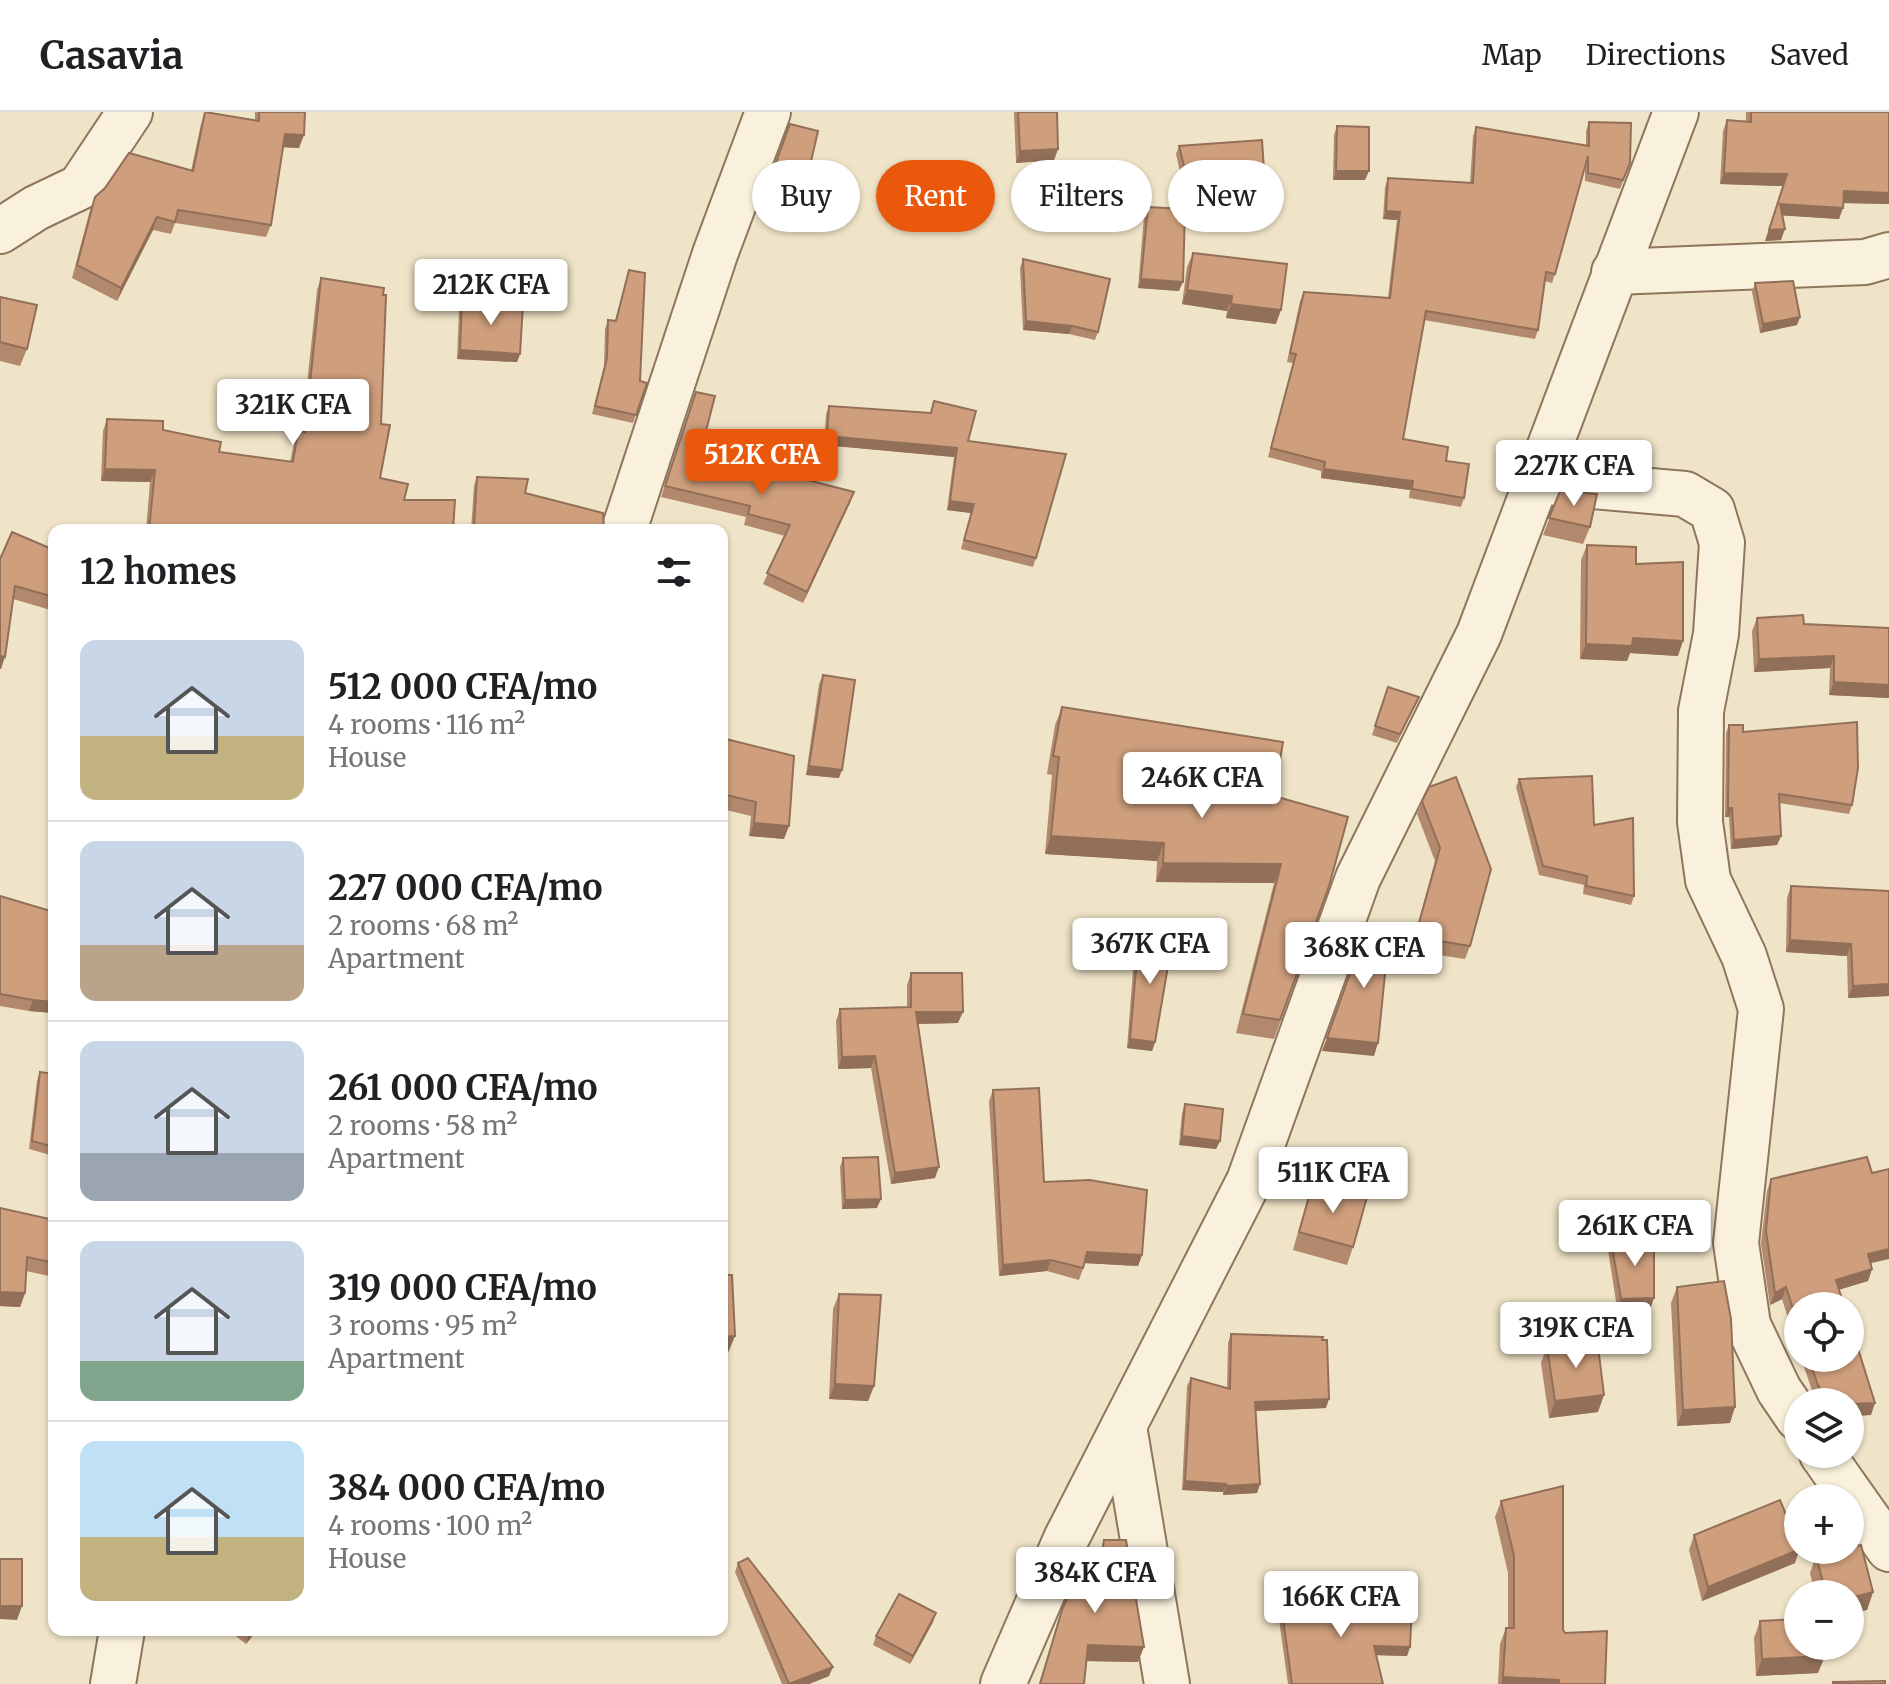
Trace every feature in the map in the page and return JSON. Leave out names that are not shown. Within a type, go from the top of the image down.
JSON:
[{"type":"street","points":[[0,231],[18,200],[80,187],[130,112]]},
{"type":"street","points":[[626,524],[715,254],[768,112]]},
{"type":"street","points":[[1003,1684],[1066,1539],[1249,1181],[1358,878],[1479,634],[1676,112]]},
{"type":"street","points":[[1614,272],[1865,262],[1889,255]]},
{"type":"street","points":[[1535,481],[1685,494],[1712,510],[1722,543],[1716,634],[1701,711],[1700,822],[1708,880],[1744,956],[1761,1009],[1736,1243],[1748,1325],[1784,1397]]},
{"type":"street","points":[[1124,1426],[1167,1684]]},
{"type":"street","points":[[1832,1468],[1889,1549]]},
{"type":"street","points":[[113,1684],[121,1636]]},
{"type":"building","points":[[205,112],[259,121],[259,112],[305,112],[304,135],[285,134],[271,225],[178,210],[175,222],[157,217],[121,288],[77,265],[95,197],[105,188],[129,153],[193,171]]},
{"type":"building","points":[[1018,112],[1057,112],[1058,149],[1020,151]]},
{"type":"building","points":[[1751,112],[1889,112],[1889,193],[1844,191],[1843,208],[1780,204],[1785,229],[1769,230],[1787,174],[1724,173],[1727,120],[1751,122]]},
{"type":"building","points":[[1589,122],[1631,123],[1630,163],[1623,180],[1588,173],[1588,156],[1555,274],[1546,272],[1538,330],[1426,311],[1403,439],[1448,447],[1446,461],[1469,464],[1464,498],[1412,489],[1413,481],[1324,469],[1325,462],[1271,448],[1296,354],[1290,353],[1304,292],[1390,298],[1400,212],[1386,211],[1388,178],[1473,183],[1476,127],[1589,146]]},
{"type":"building","points":[[790,124],[818,131],[811,160],[777,160]]},
{"type":"building","points":[[1337,126],[1369,127],[1369,171],[1336,171]]},
{"type":"building","points":[[1262,140],[1263,160],[1183,160],[1179,146]]},
{"type":"building","points":[[1152,207],[1168,208],[1168,232],[1184,232],[1183,282],[1141,279],[1146,232],[1152,232]]},
{"type":"building","points":[[1193,253],[1287,264],[1281,310],[1231,304],[1232,296],[1187,290]]},
{"type":"building","points":[[1023,259],[1110,279],[1098,332],[1026,321]]},
{"type":"building","points":[[629,270],[645,273],[640,381],[647,383],[636,415],[595,406],[607,358],[608,320],[616,321]]},
{"type":"building","points":[[321,278],[384,288],[381,424],[390,425],[380,478],[408,484],[404,500],[455,500],[453,524],[150,524],[155,470],[105,469],[107,419],[163,421],[163,430],[221,442],[219,452],[293,462],[298,431],[305,432]]},
{"type":"building","points":[[1793,281],[1800,317],[1763,324],[1755,283]]},
{"type":"building","points":[[0,297],[37,305],[27,349],[0,342]]},
{"type":"building","points":[[462,301],[523,304],[520,354],[460,350]]},
{"type":"building","points":[[696,392],[715,396],[701,450],[754,462],[753,466],[854,492],[807,592],[767,573],[790,525],[748,514],[750,506],[665,486]]},
{"type":"building","points":[[934,401],[976,411],[968,441],[1066,454],[1036,558],[964,540],[974,504],[950,501],[957,448],[827,436],[829,406],[931,413]]},
{"type":"building","points":[[477,477],[528,479],[525,493],[603,513],[604,524],[474,524]]},
{"type":"building","points":[[1560,491],[1597,494],[1590,527],[1549,518]]},
{"type":"building","points":[[12,532],[48,547],[48,595],[15,586],[5,657],[0,656],[0,559]]},
{"type":"building","points":[[1587,545],[1636,547],[1636,564],[1683,562],[1683,641],[1633,638],[1632,646],[1586,644]]},
{"type":"building","points":[[1803,615],[1804,624],[1889,628],[1889,685],[1834,682],[1834,656],[1759,659],[1757,618]]},
{"type":"building","points":[[823,675],[855,680],[842,770],[809,766]]},
{"type":"building","points":[[1388,687],[1419,697],[1400,734],[1375,726]]},
{"type":"building","points":[[1062,707],[1283,742],[1274,796],[1348,817],[1329,886],[1280,1020],[1243,1014],[1281,864],[1163,863],[1164,843],[1051,836],[1059,757],[1053,756]]},
{"type":"building","points":[[1857,722],[1858,768],[1852,805],[1779,794],[1781,836],[1734,840],[1732,808],[1728,808],[1729,725],[1743,725],[1743,732]]},
{"type":"building","points":[[728,740],[794,756],[789,826],[754,823],[756,802],[728,795]]},
{"type":"building","points":[[1592,776],[1594,825],[1633,818],[1634,896],[1586,886],[1587,876],[1543,866],[1519,779]]},
{"type":"building","points":[[1456,777],[1491,869],[1470,946],[1415,937],[1440,848],[1422,801],[1429,787]]},
{"type":"building","points":[[1791,886],[1889,891],[1889,984],[1853,986],[1851,944],[1790,940]]},
{"type":"building","points":[[0,896],[48,910],[48,1001],[0,994]]},
{"type":"building","points":[[1368,923],[1390,925],[1378,1043],[1327,1038]]},
{"type":"building","points":[[1139,935],[1173,937],[1155,1042],[1130,1039]]},
{"type":"building","points":[[911,973],[962,973],[963,1012],[916,1012],[939,1167],[895,1173],[875,1056],[842,1057],[840,1009],[911,1007]]},
{"type":"building","points":[[40,1072],[48,1073],[48,1145],[32,1141]]},
{"type":"building","points":[[1039,1088],[1044,1182],[1090,1180],[1147,1190],[1142,1255],[1087,1252],[1083,1268],[1051,1260],[1003,1265],[993,1090]]},
{"type":"building","points":[[1185,1104],[1223,1109],[1220,1141],[1182,1136]]},
{"type":"building","points":[[878,1157],[881,1199],[845,1200],[843,1158]]},
{"type":"building","points":[[1867,1157],[1872,1173],[1889,1169],[1889,1249],[1868,1254],[1872,1269],[1836,1280],[1840,1292],[1788,1292],[1786,1287],[1775,1293],[1766,1231],[1771,1179]]},
{"type":"building","points":[[1313,1183],[1367,1197],[1353,1247],[1299,1232]]},
{"type":"building","points":[[0,1208],[48,1219],[48,1262],[27,1257],[25,1293],[0,1292]]},
{"type":"building","points":[[1654,1238],[1654,1298],[1621,1299],[1611,1241]]},
{"type":"building","points":[[728,1275],[732,1275],[735,1336],[728,1337]]},
{"type":"building","points":[[1724,1281],[1731,1319],[1735,1407],[1683,1410],[1677,1287]]},
{"type":"building","points":[[839,1294],[881,1295],[874,1386],[835,1384]]},
{"type":"building","points":[[1231,1334],[1323,1337],[1322,1340],[1327,1340],[1329,1399],[1255,1402],[1260,1484],[1226,1486],[1185,1481],[1191,1378],[1230,1389]]},
{"type":"building","points":[[1597,1338],[1604,1395],[1555,1401],[1547,1346]]},
{"type":"building","points":[[1864,1368],[1875,1403],[1864,1403],[1864,1388],[1819,1388],[1813,1372],[1864,1372]]},
{"type":"building","points":[[1563,1486],[1563,1630],[1565,1633],[1607,1631],[1605,1684],[1559,1684],[1559,1680],[1503,1677],[1506,1628],[1514,1628],[1514,1556],[1501,1501]]},
{"type":"building","points":[[1780,1500],[1784,1510],[1784,1556],[1708,1587],[1694,1535]]},
{"type":"building","points":[[1104,1540],[1126,1540],[1144,1647],[1088,1645],[1084,1684],[1040,1684],[1062,1610],[1084,1558],[1101,1562]]},
{"type":"building","points":[[1864,1557],[1873,1592],[1864,1594],[1864,1580],[1822,1580],[1818,1564],[1864,1564]]},
{"type":"building","points":[[748,1558],[833,1667],[789,1684],[738,1563]]},
{"type":"building","points":[[0,1559],[22,1559],[22,1606],[0,1606]]},
{"type":"building","points":[[899,1594],[936,1613],[913,1656],[876,1636]]},
{"type":"building","points":[[1280,1597],[1412,1604],[1410,1647],[1374,1646],[1383,1684],[1292,1684]]},
{"type":"building","points":[[1784,1620],[1784,1658],[1762,1659],[1760,1621]]},
{"type":"building","points":[[1885,1681],[1885,1684],[1833,1684],[1833,1682]]}]
